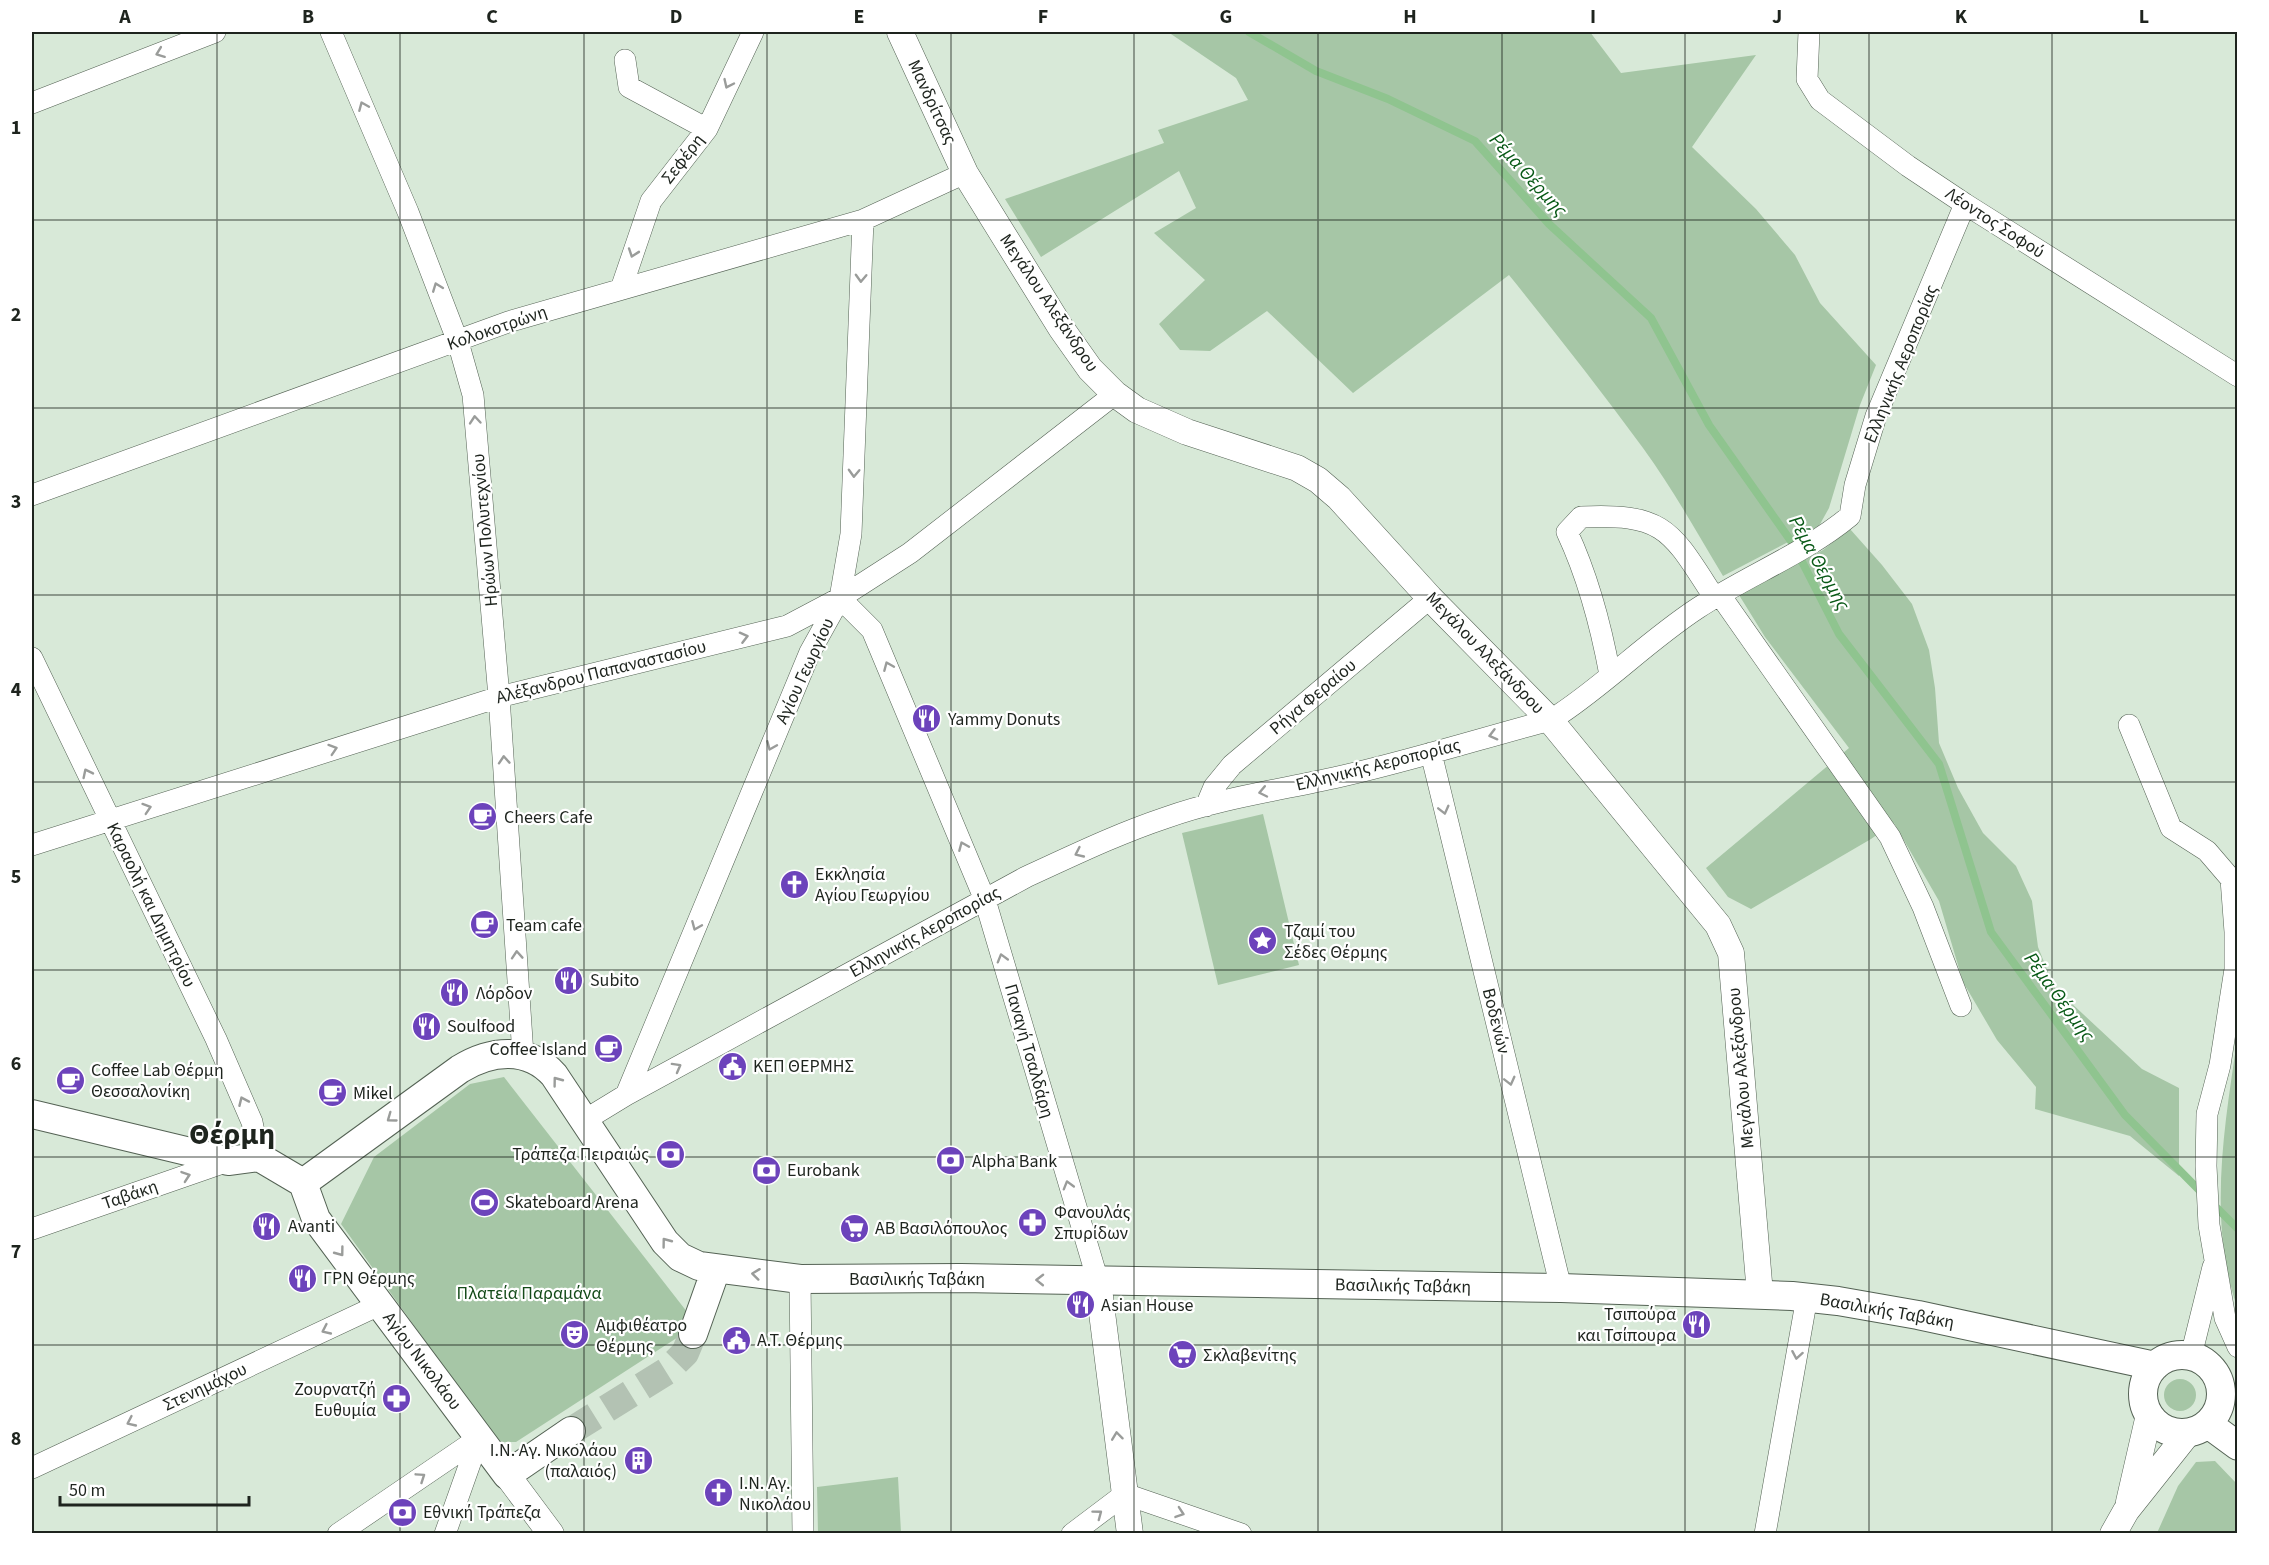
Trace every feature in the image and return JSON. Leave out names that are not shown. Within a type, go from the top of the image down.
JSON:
[{"type":"main road","points":[[32,1114],[228,1161],[259,1157],[303,1183],[460,1069],[495,1054],[523,1055],[548,1069],[672,1250],[690,1263],[716,1269],[693,1334]]},
{"type":"main road","name":"Αγίου Νικολάου","points":[[303,1183],[316,1219],[507,1475]]},
{"type":"main road","name":"Βασιλικής Ταβάκη","points":[[716,1269],[800,1279],[961,1278],[1561,1288],[1806,1297],[2011,1333],[2084,1352],[2155,1366]]},
{"type":"main road","name":"Βασιλικής Ταβάκη","points":[[2084,1352],[2120,1369],[2147,1409]]},
{"type":"main road","points":[[2198,1429],[2219,1409],[2229,1391],[2212,1369],[2202,1361],[2191,1356],[2166,1359],[2155,1366],[2145,1383],[2147,1409],[2156,1423],[2166,1430],[2198,1429],[2238,1446]]},
{"type":"main road","points":[[507,1475],[571,1431]]},
{"type":"street","points":[[32,103],[215,32]]},
{"type":"street","name":"Ηρώων Πολυτεχνίου","points":[[331,32],[408,212],[458,342],[473,395],[499,697],[523,1055]]},
{"type":"street","name":"Σεφέρη","points":[[621,289],[651,201],[707,129],[753,32]]},
{"type":"street","name":"Μανδρίτσας","points":[[900,32],[965,173]]},
{"type":"street","name":"Λέοντος Σοφού","points":[[1809,32],[1807,79],[1820,100],[1908,166],[1965,204],[2238,376]]},
{"type":"street","points":[[624,60],[629,87],[707,129]]},
{"type":"street","name":"Κολοκοτρώνη","points":[[32,495],[508,322],[863,220],[965,173]]},
{"type":"street","name":"Μεγάλου Αλεξάνδρου","points":[[965,173],[1061,328],[1090,369],[1115,394],[1137,410],[1170,425],[1282,462],[1318,480],[1351,510],[1430,598],[1550,720],[1706,908],[1718,925],[1731,953],[1760,1294]]},
{"type":"street","name":"Ελληνικής Αεροπορίας","points":[[585,1120],[626,1095],[1026,877],[1087,849],[1166,817],[1431,753],[1550,720],[1571,707],[1681,620],[1717,596],[1826,536],[1850,516],[1876,416],[1965,204]]},
{"type":"street","name":"Αγίου Γεωργίου","points":[[626,1095],[810,652],[840,598],[851,534],[863,220]]},
{"type":"street","name":"Αλέξανδρου Παπαναστασίου","points":[[32,845],[499,697],[787,627],[840,598],[910,553],[1115,394]]},
{"type":"street","points":[[1610,675],[1602,633],[1578,556],[1567,532],[1581,518],[1628,517],[1647,521],[1665,531],[1686,553],[1890,837],[1923,907],[1961,1006]]},
{"type":"street","name":"Παναγή Τσαλδάρη","points":[[840,598],[872,630],[985,900],[1098,1281],[1130,1533]]},
{"type":"street","name":"Ρήγα Φεραίου","points":[[1206,806],[1214,787],[1232,765],[1430,598]]},
{"type":"street","name":"Καραολή και Δημητρίου","points":[[32,658],[216,1039],[252,1122],[259,1157]]},
{"type":"street","points":[[2129,725],[2171,828],[2207,851],[2231,879],[2235,969],[2220,1065],[2207,1114],[2206,1166],[2209,1225],[2225,1318],[2238,1347]]},
{"type":"street","name":"Βοδενών","points":[[1431,753],[1561,1288]]},
{"type":"street","name":"Ταβάκη","points":[[32,1229],[228,1161]]},
{"type":"street","points":[[2191,1356],[2216,1257]]},
{"type":"street","points":[[800,1279],[803,1533]]},
{"type":"street","points":[[1765,1533],[1806,1297]]},
{"type":"street","name":"Στενημάχου","points":[[32,1468],[379,1305]]},
{"type":"street","points":[[2126,1511],[2147,1409]]},
{"type":"street","points":[[2113,1533],[2126,1511],[2198,1429]]},
{"type":"street","points":[[338,1533],[479,1438]]},
{"type":"street","points":[[445,1533],[479,1438]]},
{"type":"street","name":"Αγίου Νικολάου","points":[[507,1475],[551,1533]]},
{"type":"street","points":[[1072,1533],[1125,1494],[1241,1533]]},
{"type":"green space","points":[[1168,32],[1590,32],[1621,73],[1756,55],[1692,147],[1756,209],[1795,255],[1820,303],[1876,365],[1860,405],[1829,508],[1819,526],[1723,576],[1675,495],[1643,448],[1509,275],[1353,393],[1267,311],[1210,351],[1180,350],[1159,324],[1205,280],[1154,233],[1196,208],[1179,171],[1041,257],[1005,199],[1164,143],[1158,130],[1248,100],[1236,78]]},
{"type":"green space","points":[[1850,529],[1912,604],[1929,650],[1935,688],[1939,743],[1958,788],[1983,833],[2016,866],[2032,901],[2038,947],[2054,987],[2142,1069],[2179,1088],[2179,1176],[2130,1136],[2035,1109],[2036,1087],[1997,1040],[1963,982],[1939,901],[1894,823],[1871,839],[1751,909],[1728,897],[1706,868],[1849,748],[1765,637],[1739,595],[1823,550]]},
{"type":"green space","points":[[1263,814],[1299,965],[1218,985],[1182,833]]},
{"type":"green space","points":[[2237,1041],[2237,1307],[2228,1275],[2223,1242],[2221,1175],[2227,1107]]},
{"type":"green space","name":"Πλατεία Παραμάνα","points":[[504,1077],[691,1317],[686,1332],[516,1442],[498,1442],[341,1224],[374,1157],[470,1084]]},
{"type":"green space","points":[[2180,1379],[2191,1384],[2196,1395],[2191,1406],[2180,1411],[2169,1406],[2164,1395],[2169,1384]]},
{"type":"green space","points":[[2215,1461],[2237,1484],[2237,1533],[2157,1533],[2178,1486],[2196,1462]]},
{"type":"green space","points":[[898,1477],[901,1533],[818,1533],[817,1487]]},
{"type":"waterway","name":"Ρέμα Θέρμης","points":[[1249,32],[1316,71],[1388,99],[1475,141],[1549,224],[1651,318],[1709,425],[1793,544],[1839,634],[1939,764],[1991,932],[2125,1115],[2202,1193]]},
{"type":"waterway","name":"Ρέμα Θέρμης","points":[[2213,1204],[2238,1229]]},
{"type":"tunnel","points":[[571,1431],[667,1371],[685,1353],[693,1334]]},
{"type":"place","name":"Yammy Donuts","points":[[927,719]]},
{"type":"place","name":"Cheers Cafe","points":[[483,817]]},
{"type":"place","name":"Εκκλησία Αγίου Γεωργίου","points":[[794,884]]},
{"type":"place","name":"Team cafe","points":[[485,925]]},
{"type":"place","name":"Τζαμί του Σέδες Θέρμης","points":[[1263,941]]},
{"type":"place","name":"Subito","points":[[569,980]]},
{"type":"place","name":"Λόρδον","points":[[455,993]]},
{"type":"place","name":"Soulfood","points":[[426,1026]]},
{"type":"place","name":"Coffee Island","points":[[608,1049]]},
{"type":"place","name":"ΚΕΠ ΘΕΡΜΗΣ","points":[[732,1066]]},
{"type":"place","name":"Coffee Lab Θέρμη Θεσσαλονίκη","points":[[70,1080]]},
{"type":"place","name":"Mikel","points":[[332,1093]]},
{"type":"place","name":"Τράπεζα Πειραιώς","points":[[670,1154]]},
{"type":"place","name":"Alpha Bank","points":[[951,1161]]},
{"type":"place","name":"Eurobank","points":[[766,1170]]},
{"type":"place","name":"Skateboard Arena","points":[[484,1202]]},
{"type":"place","name":"Φανουλάς Σπυρίδων","points":[[1033,1222]]},
{"type":"place","name":"Avanti","points":[[267,1226]]},
{"type":"place","name":"ΑΒ Βασιλόπουλος","points":[[854,1228]]},
{"type":"place","name":"ΓΡΝ Θέρμης","points":[[302,1278]]},
{"type":"place","name":"Asian House","points":[[1080,1305]]},
{"type":"place","name":"Τσιπούρα και Τσίπουρα","points":[[1697,1324]]},
{"type":"place","name":"Αμφιθέατρο Θέρμης","points":[[575,1335]]},
{"type":"place","name":"Α.Τ. Θέρμης","points":[[736,1340]]},
{"type":"place","name":"Σκλαβενίτης","points":[[1182,1355]]},
{"type":"place","name":"Ζουρνατζή Ευθυμία","points":[[397,1399]]},
{"type":"place","name":"Ι.Ν. Αγ. Νικολάου (παλαιός)","points":[[638,1460]]},
{"type":"place","name":"Ι.Ν. Αγ. Νικολάου","points":[[718,1493]]},
{"type":"place","name":"Εθνική Τράπεζα","points":[[402,1512]]},
{"type":"district","name":"Θέρμη","points":[[232,1134]]}]
